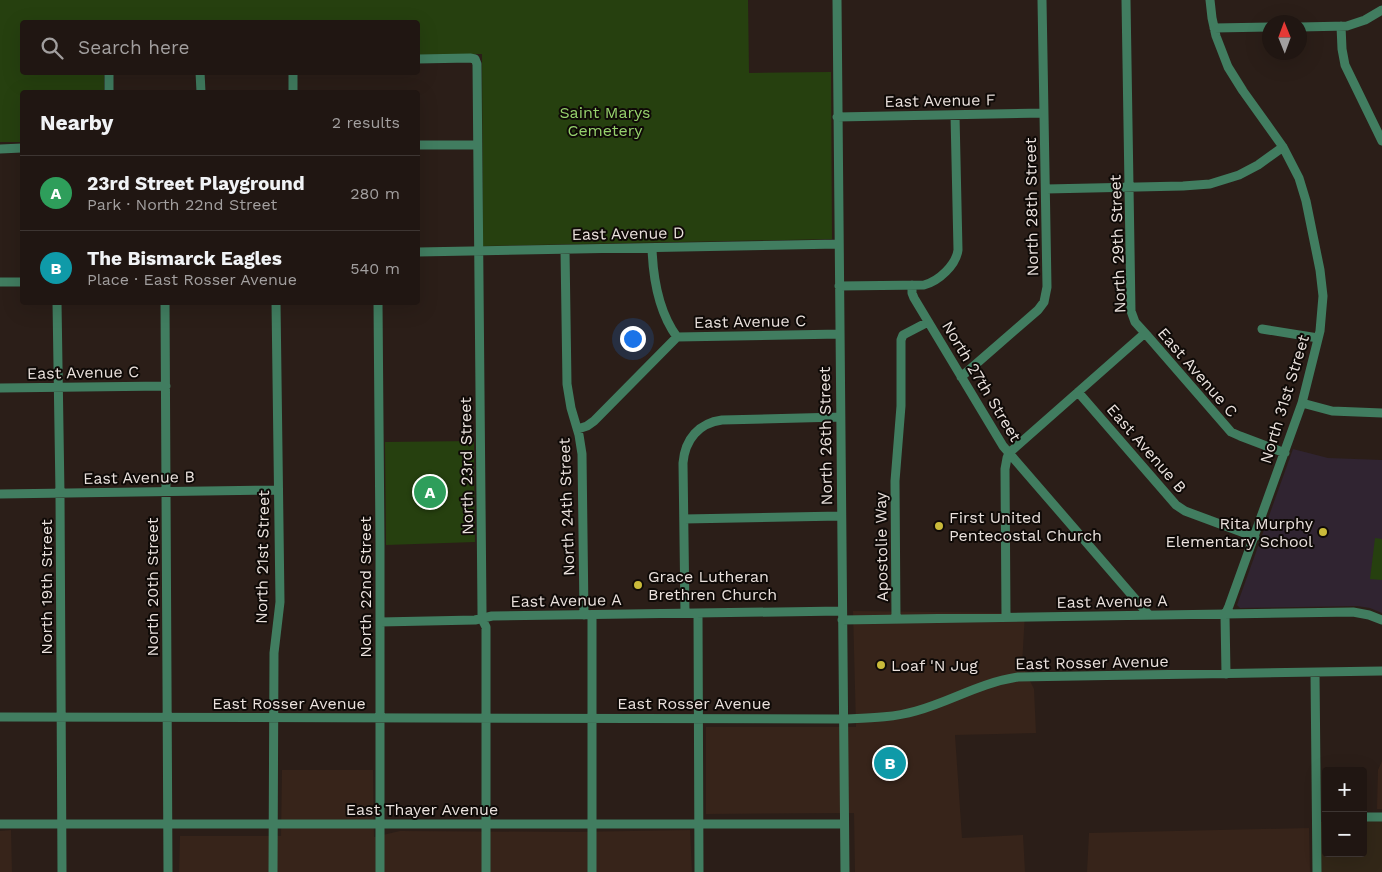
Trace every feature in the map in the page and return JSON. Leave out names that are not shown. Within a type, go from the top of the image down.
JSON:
[{"type":"street","name":"North 26th Street","points":[[836,0],[845,872]]},
{"type":"street","name":"North 28th Street","points":[[961,377],[1038,310],[1044,302],[1047,287],[1042,0]]},
{"type":"street","name":"North 29th Street","points":[[1126,0],[1131,311],[1135,322],[1145,333]]},
{"type":"street","name":"North 31st Street","points":[[1210,0],[1214,28],[1222,53],[1232,73],[1283,147],[1296,170],[1304,193],[1320,270],[1323,305],[1318,338],[1302,403],[1225,615],[1226,674]]},
{"type":"street","points":[[1307,27],[1341,26],[1360,22],[1382,10]]},
{"type":"street","points":[[1341,26],[1345,65],[1382,141]]},
{"type":"street","points":[[1214,28],[1262,27]]},
{"type":"street","name":"North 23rd Street","points":[[420,59],[470,58],[475,59],[477,64],[482,619],[486,627],[486,872]]},
{"type":"street","points":[[109,75],[110,90]]},
{"type":"street","points":[[200,75],[201,90]]},
{"type":"street","points":[[293,75],[293,90]]},
{"type":"street","name":"East Avenue F","points":[[837,117],[1044,113]]},
{"type":"street","points":[[839,286],[924,285],[934,281],[955,260],[958,250],[955,115]]},
{"type":"street","points":[[420,145],[477,145]]},
{"type":"street","points":[[1046,189],[1191,186],[1220,182],[1248,171],[1283,147]]},
{"type":"street","points":[[0,149],[20,148]]},
{"type":"street","name":"East Avenue D","points":[[420,252],[838,244]]},
{"type":"street","points":[[652,248],[655,286],[670,327],[677,337]]},
{"type":"street","name":"North 24th Street","points":[[565,250],[567,384],[582,454],[592,718],[592,872]]},
{"type":"street","points":[[0,282],[20,282]]},
{"type":"street","name":"North 27th Street","points":[[912,285],[914,298],[1009,453],[1006,458],[1005,469],[1006,617]]},
{"type":"street","name":"North 19th Street","points":[[57,305],[62,872]]},
{"type":"street","name":"North 20th Street","points":[[165,305],[168,872]]},
{"type":"street","name":"North 21st Street","points":[[274,872],[274,653],[280,602],[276,305]]},
{"type":"street","name":"North 22nd Street","points":[[378,305],[380,872]]},
{"type":"street","name":"Apostolie Way","points":[[896,619],[895,475],[901,399],[902,338],[905,334],[928,322]]},
{"type":"street","points":[[1262,329],[1318,338]]},
{"type":"street","points":[[1145,333],[1009,453],[1149,615]]},
{"type":"street","name":"East Avenue C","points":[[1145,333],[1231,432],[1285,453]]},
{"type":"street","name":"East Avenue C","points":[[578,429],[594,420],[677,337],[840,334]]},
{"type":"street","name":"East Avenue C","points":[[0,388],[166,386]]},
{"type":"street","name":"East Avenue B","points":[[1078,392],[1176,505],[1185,511],[1255,536]]},
{"type":"street","points":[[1302,403],[1332,411],[1382,413]]},
{"type":"street","points":[[685,613],[683,463],[685,450],[691,437],[701,427],[715,421],[840,417]]},
{"type":"street","name":"East Avenue B","points":[[0,494],[278,490]]},
{"type":"street","points":[[684,519],[841,516]]},
{"type":"street","name":"East Avenue A","points":[[380,622],[475,620],[492,616],[685,613],[842,615],[896,619],[1353,612],[1369,614],[1382,620]]},
{"type":"street","points":[[698,613],[699,872]]},
{"type":"street","name":"East Rosser Avenue","points":[[0,718],[843,719],[904,714],[931,706],[990,683],[1018,677],[1382,671]]},
{"type":"street","points":[[1315,673],[1321,818],[1317,872]]},
{"type":"street","points":[[1367,817],[1382,817]]},
{"type":"street","name":"East Thayer Avenue","points":[[0,824],[844,824]]},
{"type":"shaded area","name":"Rita Murphy Elementary School","points":[[1293,449],[1328,458],[1382,460],[1382,613],[1370,608],[1357,606],[1240,608],[1237,605]]},
{"type":"shaded area","points":[[853,611],[1025,613],[1022,665],[1034,689],[1036,733],[955,735],[962,838],[1023,835],[1025,872],[855,872],[854,813],[706,814],[706,727],[856,727]]},
{"type":"shaded area","points":[[1382,761],[1382,809],[1377,809],[1378,770]]},
{"type":"shaded area","points":[[282,770],[373,770],[374,837],[400,831],[574,832],[690,830],[692,872],[179,872],[180,836],[281,836]]},
{"type":"shaded area","points":[[1367,821],[1382,821],[1382,872],[1320,872],[1320,822],[1322,822],[1322,857],[1367,857]]},
{"type":"shaded area","points":[[1309,828],[1310,872],[1087,872],[1089,833]]},
{"type":"shaded area","points":[[11,830],[12,872],[0,872],[0,831]]},
{"type":"green space","name":"Saint Marys Cemetery","points":[[0,0],[748,0],[749,73],[831,72],[832,239],[483,246],[482,54],[420,55],[420,20],[20,20],[20,75],[104,75],[104,90],[20,90],[20,142],[0,142]]},
{"type":"green space","points":[[474,441],[475,542],[386,545],[385,442]]},
{"type":"green space","points":[[1375,538],[1382,539],[1382,580],[1370,579]]},
{"type":"place","name":"23rd Street Playground","points":[[430,492]]},
{"type":"place","name":"First United Pentecostal Church","points":[[939,526]]},
{"type":"place","name":"Rita Murphy Elementary School","points":[[1323,532]]},
{"type":"place","name":"Grace Lutheran Brethren Church","points":[[638,585]]},
{"type":"place","name":"Loaf 'N Jug","points":[[881,665]]},
{"type":"place","name":"The Bismarck Eagles","points":[[890,763]]}]
